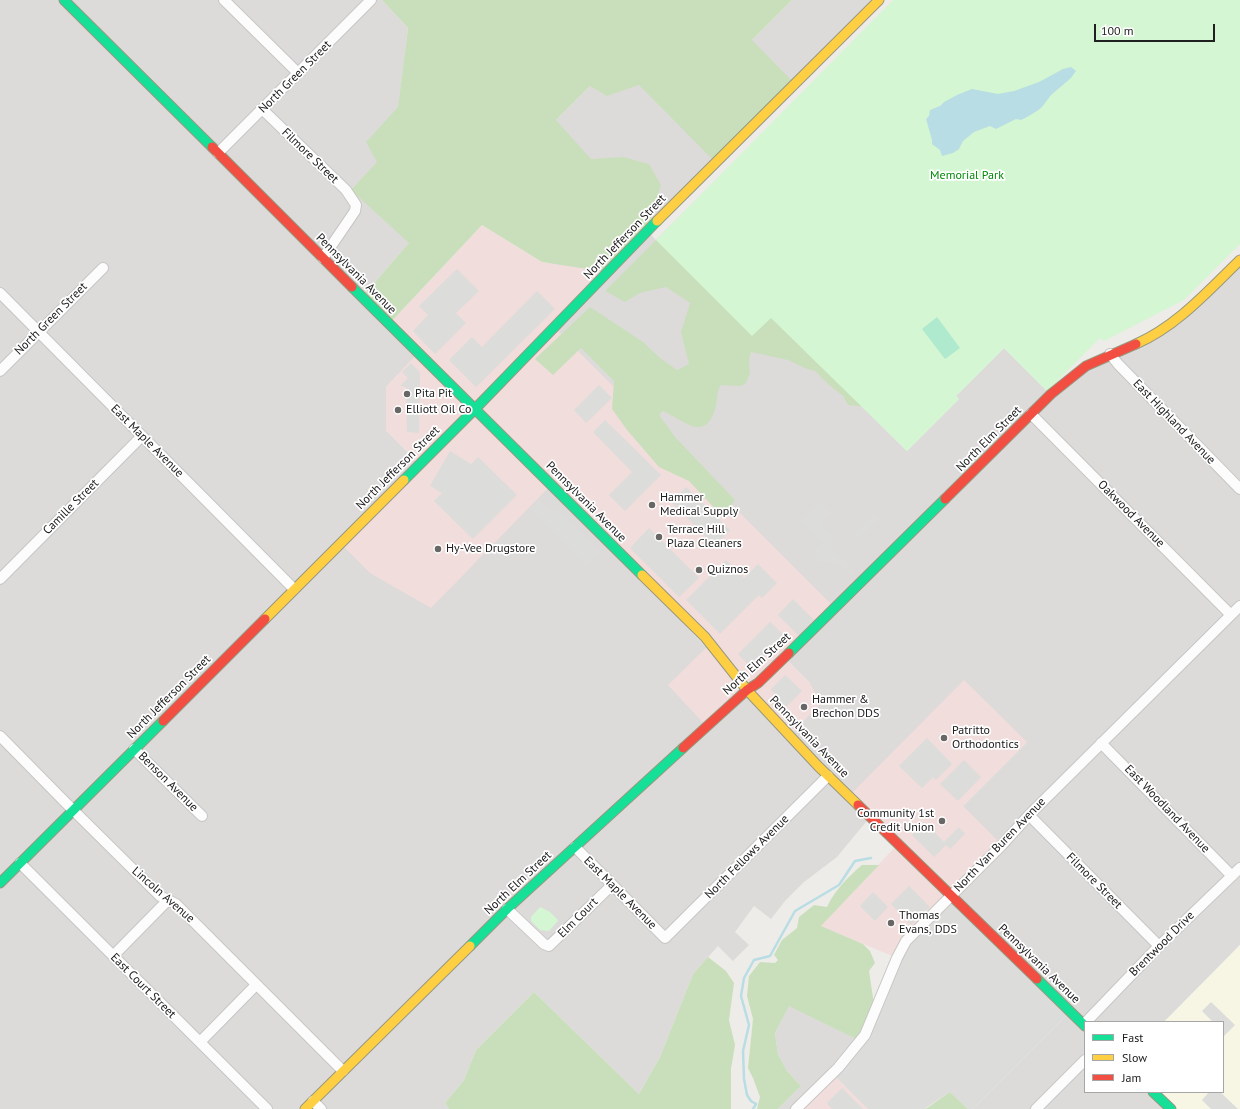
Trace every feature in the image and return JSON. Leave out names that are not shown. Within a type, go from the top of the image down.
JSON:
[{"type":"main road","name":"Pennsylvania Avenue","points":[[64,0],[705,637],[747,690],[828,776],[1084,1023]]},
{"type":"main road","name":"North Jefferson Street","points":[[0,883],[474,409],[647,231],[879,0]]},
{"type":"main road","name":"North Elm Street","points":[[305,1109],[507,909],[747,690],[758,683],[1051,394],[1086,366],[1110,354],[1147,339],[1179,318],[1240,260]]},
{"type":"main road","points":[[1154,1093],[1168,1108]]},
{"type":"street","points":[[224,0],[298,73]]},
{"type":"street","name":"North Green Street","points":[[218,153],[371,0]]},
{"type":"street","name":"Filmore Street","points":[[262,109],[346,190],[356,205],[355,211],[323,258]]},
{"type":"street","name":"North Green Street","points":[[0,371],[103,268]]},
{"type":"street","name":"East Maple Avenue","points":[[0,293],[294,589]]},
{"type":"street","name":"East Highland Avenue","points":[[1110,354],[1240,489]]},
{"type":"street","name":"Oakwood Avenue","points":[[1031,414],[1231,615]]},
{"type":"street","name":"Camille Street","points":[[0,578],[142,436]]},
{"type":"street","name":"North Van Buren Avenue","points":[[796,1109],[838,1068],[864,1035],[897,958],[906,941],[1002,845],[1029,815],[1240,606]]},
{"type":"street","name":"Lincoln Avenue","points":[[0,736],[160,896],[176,904],[343,1071]]},
{"type":"street","name":"East Woodland Avenue","points":[[1102,743],[1232,876]]},
{"type":"street","name":"Benson Avenue","points":[[134,749],[202,816]]},
{"type":"street","name":"North Fellows Avenue","points":[[665,938],[828,776]]},
{"type":"street","name":"Filmore Street","points":[[1029,815],[1159,946]]},
{"type":"street","name":"East Maple Avenue","points":[[575,847],[665,938]]},
{"type":"street","name":"East Court Street","points":[[20,863],[267,1109]]},
{"type":"street","name":"Brentwood Drive","points":[[1088,1021],[1159,946],[1240,868]]},
{"type":"street","name":"Elm Court","points":[[507,909],[544,944],[549,946],[612,884]]},
{"type":"street","points":[[113,956],[168,900]]},
{"type":"street","points":[[200,1042],[256,985]]},
{"type":"street","points":[[1036,1109],[1084,1061]]},
{"type":"street","points":[[313,1101],[321,1109]]},
{"type":"shaded area","points":[[0,0],[382,0],[408,28],[390,174],[409,243],[362,297],[419,353],[386,387],[386,430],[419,464],[551,485],[747,690],[823,701],[814,692],[809,682],[784,657],[554,327],[546,130],[620,56],[678,114],[792,0],[879,0],[647,231],[752,336],[771,317],[907,451],[959,399],[956,396],[1004,348],[1047,391],[1147,339],[1240,260],[1240,945],[1165,1021],[1084,1021],[1084,1093],[1154,1093],[1171,1109],[973,1109],[1070,1012],[951,895],[963,806],[1027,742],[870,817],[837,857],[804,882],[785,901],[771,919],[754,906],[735,932],[749,945],[733,961],[718,946],[693,974],[660,1057],[639,1094],[534,992],[476,1050],[464,1080],[445,1103],[449,1109],[0,1109]]},
{"type":"shaded area","points":[[482,225],[542,262],[608,272],[554,327],[835,608],[784,657],[809,682],[814,692],[823,701],[789,736],[747,690],[706,726],[668,685],[710,644],[551,485],[431,608],[370,573],[340,543],[419,464],[386,430],[386,387],[418,353],[389,324]]},
{"type":"shaded area","points":[[457,269],[479,291],[456,313],[466,323],[435,354],[413,331],[428,315],[419,306]]},
{"type":"shaded area","points":[[537,291],[555,309],[476,387],[449,360],[472,337],[482,347]]},
{"type":"shaded area","points":[[411,363],[420,372],[419,433],[407,432],[406,387],[400,386],[408,378],[402,372]]},
{"type":"shaded area","points":[[599,385],[612,398],[586,423],[574,410]]},
{"type":"shaded area","points":[[605,420],[661,475],[625,511],[609,495],[632,472],[593,432]]},
{"type":"shaded area","points":[[450,451],[471,464],[478,457],[517,495],[473,539],[434,501],[442,493],[430,486]]},
{"type":"shaded area","points":[[686,487],[730,530],[715,546],[671,502]]},
{"type":"shaded area","points":[[539,500],[552,513],[557,508],[601,551],[586,566],[530,509]]},
{"type":"shaded area","points":[[820,502],[831,513],[821,523],[837,539],[829,546],[857,572],[852,577],[839,564],[830,561],[820,563],[812,554],[821,543],[800,522]]},
{"type":"shaded area","points":[[874,514],[879,519],[859,539],[854,534]]},
{"type":"shaded area","points":[[649,528],[699,578],[679,597],[630,548]]},
{"type":"shaded area","points":[[726,560],[744,578],[758,564],[777,583],[762,598],[759,595],[720,634],[686,600]]},
{"type":"shaded area","points":[[793,599],[814,620],[799,636],[778,615]]},
{"type":"shaded area","points":[[770,622],[785,636],[752,669],[738,654]]},
{"type":"shaded area","points":[[785,675],[802,691],[782,711],[769,699],[775,694],[771,689]]},
{"type":"shaded area","points":[[964,680],[1027,742],[963,806],[1002,845],[897,958],[820,926],[898,844],[849,796]]},
{"type":"shaded area","points":[[927,738],[952,764],[936,780],[933,777],[922,788],[899,766]]},
{"type":"shaded area","points":[[964,760],[981,777],[958,801],[940,784]]},
{"type":"shaded area","points":[[924,822],[944,842],[959,827],[965,834],[950,849],[946,845],[934,857],[912,835]]},
{"type":"shaded area","points":[[909,886],[930,907],[911,925],[891,904]]},
{"type":"shaded area","points":[[873,892],[888,907],[875,921],[860,906]]},
{"type":"shaded area","points":[[951,895],[1070,1012],[973,1109],[968,1109],[950,1092],[924,1109],[868,1109],[833,1074],[865,1035],[897,958]]},
{"type":"shaded area","points":[[1240,945],[1240,1109],[1171,1109],[1154,1093],[1224,1093],[1224,1021],[1165,1021]]},
{"type":"shaded area","points":[[1211,1002],[1235,1025],[1224,1036],[1224,1021],[1212,1021],[1202,1011]]},
{"type":"shaded area","points":[[789,1005],[860,1041],[832,1081],[805,1109],[778,1109],[801,1086],[787,1071],[778,1054],[775,1033]]},
{"type":"shaded area","points":[[833,1074],[868,1109],[805,1109],[832,1081]]},
{"type":"shaded area","points":[[842,1088],[863,1109],[832,1109],[827,1103]]},
{"type":"shaded area","points":[[1208,1093],[1221,1093],[1238,1109],[1211,1109],[1202,1100]]},
{"type":"green space","points":[[382,0],[792,0],[752,40],[795,84],[716,163],[639,85],[607,96],[590,86],[556,120],[591,159],[624,157],[649,164],[661,185],[647,231],[608,272],[542,262],[482,225],[389,324],[362,297],[409,243],[351,190],[377,162],[366,142],[398,107],[408,28]]},
{"type":"green space","name":"Memorial Park","points":[[893,0],[1240,0],[1240,244],[1184,300],[1104,341],[1100,338],[1047,391],[1004,348],[956,396],[959,399],[907,451],[771,318],[752,336],[656,240]]},
{"type":"green space","points":[[732,164],[1008,346],[867,407],[848,405],[843,396],[815,371],[788,360],[751,352],[749,360],[750,373],[746,383],[741,386],[721,385],[712,418],[707,424],[701,427],[687,424],[663,411],[659,415],[676,438],[735,500],[723,517],[689,481],[659,467],[627,430],[612,409],[614,381],[581,348],[553,375],[535,359],[590,307],[643,342],[660,358],[677,370],[689,364],[681,332],[690,303],[666,287],[640,293],[625,302],[605,291]]},
{"type":"green space","points":[[937,317],[960,348],[945,359],[922,329]]},
{"type":"green space","points":[[862,865],[879,865],[821,926],[863,944],[870,951],[875,963],[869,971],[875,1011],[860,1041],[789,1006],[775,1033],[778,1054],[787,1071],[801,1086],[778,1109],[757,1109],[760,1097],[748,1068],[753,1019],[747,996],[749,976],[760,962],[775,963],[778,960],[774,955],[782,940],[797,928],[799,917],[814,905],[827,907],[842,884]]},
{"type":"green space","points":[[540,907],[550,912],[558,920],[549,931],[540,930],[531,921],[531,917]]},
{"type":"green space","points":[[708,957],[726,971],[734,983],[729,1020],[735,1045],[731,1069],[731,1109],[449,1109],[445,1103],[464,1080],[476,1050],[534,992],[639,1094],[660,1057],[693,974]]},
{"type":"green space","points":[[950,1092],[968,1109],[924,1109],[927,1108]]},
{"type":"water","points":[[1071,67],[1076,71],[1071,78],[1051,95],[1042,107],[1027,117],[1021,120],[1016,119],[996,129],[990,126],[974,132],[963,141],[959,149],[953,153],[942,156],[940,150],[932,144],[926,119],[929,116],[930,110],[940,106],[944,102],[972,89],[998,94],[1014,91],[1039,82],[1063,69]]},
{"type":"waterway","points":[[753,1109],[756,1104],[751,1101],[747,1095],[744,1079],[743,1051],[749,1025],[741,996],[744,978],[754,960],[770,956],[795,911],[839,885],[855,861],[871,858]]},
{"type":"traffic: fast","points":[[64,0],[212,147]]},
{"type":"traffic: fast","points":[[404,480],[657,221]]},
{"type":"traffic: fast","points":[[352,287],[642,575]]},
{"type":"traffic: fast","points":[[789,653],[945,499]]},
{"type":"traffic: fast","points":[[0,883],[163,721]]},
{"type":"traffic: fast","points":[[470,946],[507,909],[683,748]]},
{"type":"traffic: fast","points":[[1037,979],[1084,1025]]},
{"type":"traffic: fast","points":[[1154,1093],[1171,1109]]},
{"type":"traffic: slow","points":[[657,221],[879,0]]},
{"type":"traffic: slow","points":[[1136,344],[1165,328],[1178,318],[1240,260]]},
{"type":"traffic: slow","points":[[265,619],[404,480]]},
{"type":"traffic: slow","points":[[642,575],[705,637],[747,690],[818,766],[858,805]]},
{"type":"traffic: slow","points":[[305,1109],[470,946]]},
{"type":"traffic: jam","points":[[212,147],[352,287]]},
{"type":"traffic: jam","points":[[945,499],[1051,394],[1086,366],[1136,344]]},
{"type":"traffic: jam","points":[[163,721],[265,619]]},
{"type":"traffic: jam","points":[[683,748],[747,690],[758,683],[789,653]]},
{"type":"traffic: jam","points":[[858,805],[1037,979]]},
{"type":"place","name":"Pita Pit","points":[[407,394]]},
{"type":"place","name":"Elliott Oil Co","points":[[398,410]]},
{"type":"place","name":"Hammer Medical Supply","points":[[652,505]]},
{"type":"place","name":"Terrace Hill Plaza Cleaners","points":[[659,537]]},
{"type":"place","name":"Hy-Vee Drugstore","points":[[438,549]]},
{"type":"place","name":"Quiznos","points":[[699,570]]},
{"type":"place","name":"Hammer & Brechon DDS","points":[[804,707]]},
{"type":"place","name":"Patritto Orthodontics","points":[[944,738]]},
{"type":"place","name":"Community 1st Credit Union","points":[[942,821]]},
{"type":"place","name":"Thomas Evans, DDS","points":[[891,923]]}]
